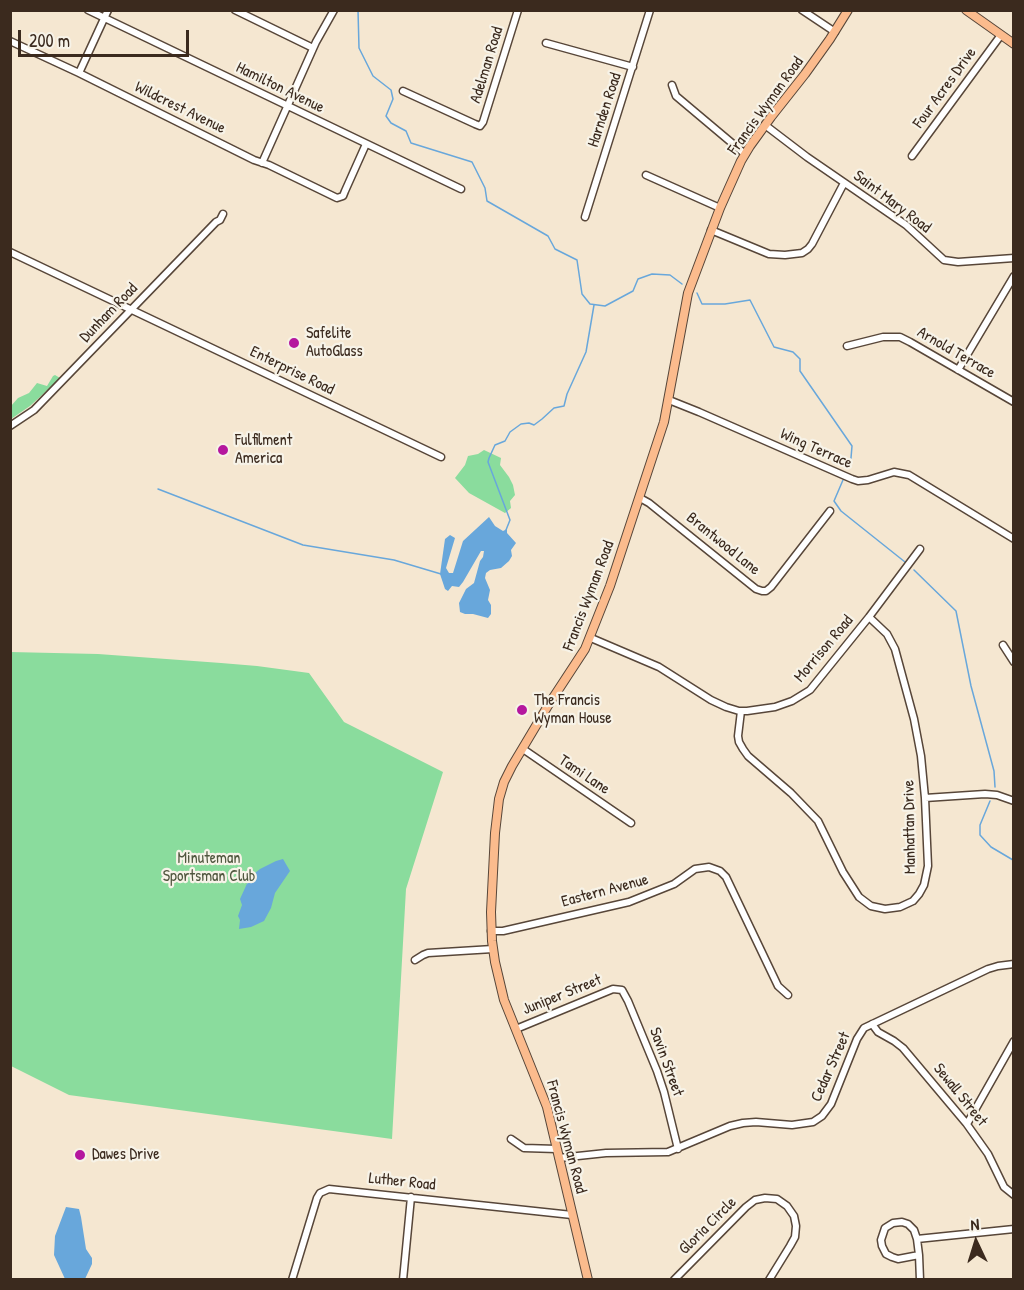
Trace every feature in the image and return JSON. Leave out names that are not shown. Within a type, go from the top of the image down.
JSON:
[{"type":"main road","name":"Francis Wyman Road","points":[[588,1280],[547,1107],[502,993],[493,949],[491,931],[498,805],[506,778],[549,704],[580,660],[591,638],[664,422],[687,298],[720,208],[745,154],[805,74],[848,10]]},
{"type":"main road","points":[[966,10],[1001,35],[1013,40]]},
{"type":"street","name":"Hamilton Avenue","points":[[88,10],[461,189]]},
{"type":"street","points":[[79,74],[108,10]]},
{"type":"street","points":[[235,10],[313,48]]},
{"type":"street","points":[[262,163],[313,48],[334,10]]},
{"type":"street","name":"Adelman Road","points":[[403,91],[480,126],[518,10]]},
{"type":"street","name":"Harnden Road","points":[[585,217],[650,10]]},
{"type":"street","points":[[802,10],[835,32]]},
{"type":"street","name":"Four Acres Drive","points":[[912,156],[1001,35]]},
{"type":"street","name":"Wildcrest Avenue","points":[[10,42],[338,198],[343,196],[366,144]]},
{"type":"street","points":[[546,43],[633,67]]},
{"type":"street","points":[[672,85],[676,97],[745,154]]},
{"type":"street","name":"Saint Mary Road","points":[[765,125],[906,225],[944,260],[958,262],[1014,258]]},
{"type":"street","points":[[646,175],[720,208]]},
{"type":"street","points":[[711,230],[769,254],[802,253],[812,244],[844,183]]},
{"type":"street","name":"Dunham Road","points":[[10,426],[34,410],[220,220],[223,214]]},
{"type":"street","name":"Enterprise Road","points":[[10,252],[441,457]]},
{"type":"street","points":[[958,370],[1014,276]]},
{"type":"street","name":"Arnold Terrace","points":[[847,346],[883,337],[900,337],[1014,402]]},
{"type":"street","name":"Wing Terrace","points":[[669,400],[858,481],[894,472],[909,475],[1014,539]]},
{"type":"street","name":"Brantwood Lane","points":[[640,498],[756,589],[762,591],[771,587],[830,511]]},
{"type":"street","name":"Morrison Road","points":[[591,638],[644,660],[726,707],[741,711],[775,707],[792,701],[810,690],[920,549]]},
{"type":"street","name":"Manhattan Drive","points":[[741,711],[738,734],[743,749],[813,815],[852,888],[862,900],[871,906],[887,909],[905,906],[916,897],[924,885],[928,858],[922,765],[897,653],[887,634],[869,617]]},
{"type":"street","points":[[1003,645],[1014,662]]},
{"type":"street","name":"Tami Lane","points":[[523,749],[631,823]]},
{"type":"street","points":[[925,798],[992,794],[1014,801]]},
{"type":"street","name":"Eastern Avenue","points":[[491,931],[503,931],[621,904],[669,886],[695,869],[709,867],[717,869],[726,877],[778,987],[788,996]]},
{"type":"street","points":[[415,960],[428,953],[493,949]]},
{"type":"street","name":"Cedar Street","points":[[559,1158],[660,1153],[678,1149],[736,1124],[756,1122],[795,1125],[816,1121],[825,1113],[834,1098],[862,1030],[988,969],[1014,964]]},
{"type":"street","name":"Juniper Street","points":[[516,1029],[613,989],[619,989]]},
{"type":"street","name":"Savin Street","points":[[619,989],[624,992],[657,1071],[678,1149]]},
{"type":"street","name":"Sewall Street","points":[[872,1024],[878,1032],[903,1048],[967,1124],[988,1154],[1004,1187],[1014,1195]]},
{"type":"street","points":[[967,1124],[1014,1041]]},
{"type":"street","points":[[511,1139],[524,1148],[557,1149]]},
{"type":"street","name":"Luther Road","points":[[292,1280],[317,1198],[324,1190],[331,1188],[572,1215]]},
{"type":"street","points":[[403,1280],[411,1197]]},
{"type":"street","name":"Gloria Circle","points":[[674,1280],[746,1207],[755,1200],[765,1197],[787,1206],[794,1216],[796,1226],[795,1237],[769,1280]]},
{"type":"street","points":[[919,1255],[892,1257],[883,1249],[881,1240],[883,1231],[887,1226],[899,1222],[913,1228],[917,1239],[919,1255],[920,1280]]},
{"type":"street","points":[[917,1239],[1014,1229]]},
{"type":"green space","points":[[55,375],[60,378],[30,406],[11,419],[11,406],[18,398],[29,393],[37,383],[47,386]]},
{"type":"green space","points":[[484,450],[501,458],[500,465],[513,485],[515,495],[510,501],[511,508],[505,513],[469,493],[455,478],[465,465],[468,456]]},
{"type":"green space","name":"Minuteman Sportsman Club","points":[[10,652],[98,654],[257,666],[309,673],[344,722],[443,772],[406,889],[392,1139],[69,1095],[11,1066]]},
{"type":"water","points":[[489,517],[495,526],[503,531],[507,529],[507,533],[516,543],[511,550],[512,556],[509,561],[501,568],[486,573],[485,578],[490,590],[488,600],[491,605],[491,614],[488,618],[460,612],[459,603],[466,589],[474,583],[484,551],[481,551],[459,587],[452,586],[448,591],[445,589],[440,574],[445,539],[450,535],[455,538],[446,568],[449,573],[453,573],[463,541]]},
{"type":"water","points":[[283,859],[290,871],[275,893],[264,921],[239,929],[238,916],[242,905],[240,899],[250,877],[260,869]]},
{"type":"water","points":[[66,1207],[79,1209],[86,1249],[92,1258],[92,1264],[85,1279],[65,1279],[54,1255],[55,1236]]},
{"type":"waterway","points":[[358,10],[359,48],[373,76],[391,90],[393,99],[386,116],[391,123],[406,131],[411,143],[472,162],[485,188],[487,201],[548,236],[555,249],[577,260],[582,294],[590,304],[605,306],[633,291],[638,279],[652,274],[670,275],[682,284]]},
{"type":"waterway","points":[[697,293],[702,304],[725,304],[750,300],[774,347],[793,352],[800,359],[800,371],[852,446],[848,467]]},
{"type":"waterway","points":[[506,530],[510,520],[488,462],[489,458],[495,445],[505,441],[510,432],[521,424],[534,425],[554,408],[564,406],[586,352],[594,305]]},
{"type":"waterway","points":[[843,480],[834,501],[841,511],[905,562]]},
{"type":"waterway","points":[[158,489],[303,545],[394,560],[441,574]]},
{"type":"waterway","points":[[914,570],[956,611],[971,686],[994,771],[995,787]]},
{"type":"waterway","points":[[990,801],[980,825],[980,835],[991,847],[1013,860],[1014,867]]},
{"type":"place","name":"Safelite AutoGlass","points":[[294,343]]},
{"type":"place","name":"Fulfilment America","points":[[223,450]]},
{"type":"place","name":"The Francis Wyman House","points":[[522,710]]},
{"type":"place","name":"Dawes Drive","points":[[80,1155]]}]
